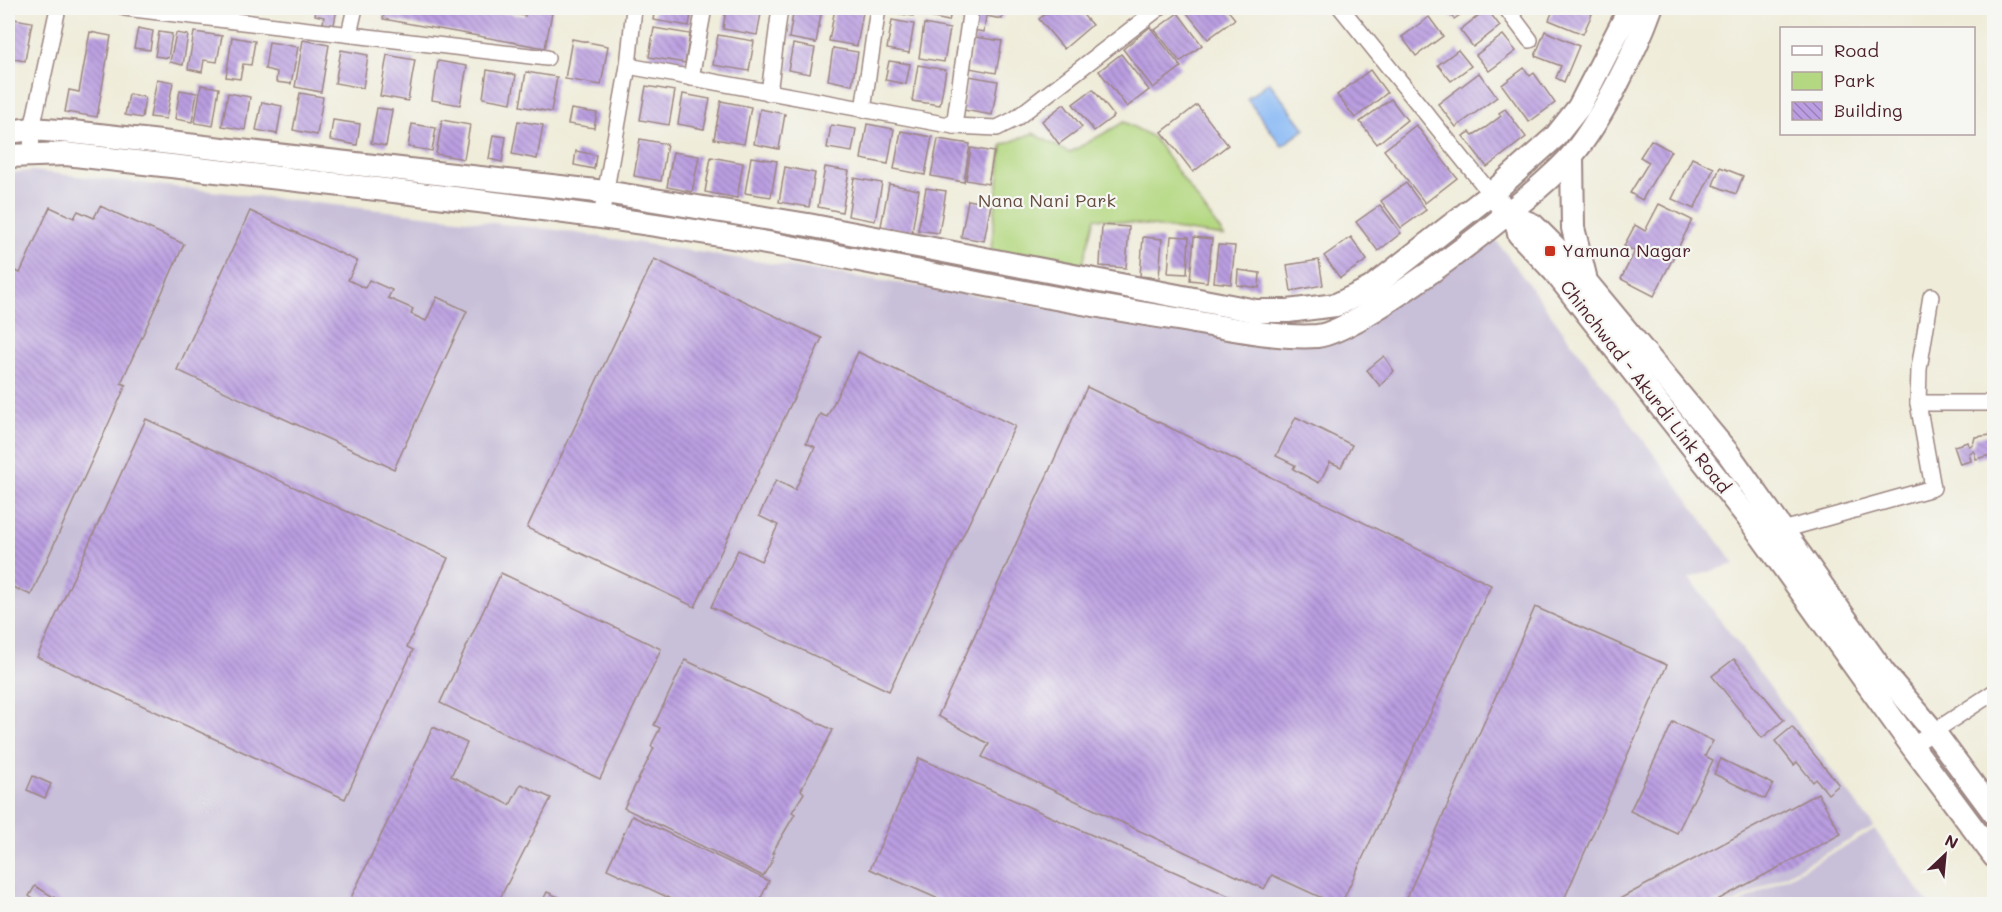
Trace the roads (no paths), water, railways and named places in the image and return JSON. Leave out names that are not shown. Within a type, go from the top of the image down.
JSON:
[{"type":"main road","points":[[8,132],[32,129],[604,192],[808,225],[1266,311],[1336,305],[1371,288],[1491,194],[1556,136],[1579,107],[1630,8]]},
{"type":"main road","points":[[8,156],[66,154],[601,217],[803,250],[1110,309],[1261,332],[1317,336],[1343,329],[1377,309],[1512,215],[1572,156],[1591,129],[1641,34],[1651,8]]},
{"type":"main road","points":[[1572,156],[1573,228],[1586,280]]},
{"type":"main road","points":[[1491,194],[1512,215]]},
{"type":"main road","name":"Chinchwad - Akurdi Link Road","points":[[1512,215],[1533,225],[1586,280],[1728,453],[1877,664],[1992,804]]},
{"type":"main road","name":"Chinchwad - Akurdi Link Road","points":[[1512,215],[1519,234],[1554,271],[1749,519],[1912,746],[1995,856]]},
{"type":"street","points":[[31,155],[32,129],[58,8]]},
{"type":"street","points":[[125,8],[164,10],[253,23],[548,58]]},
{"type":"street","points":[[253,23],[257,8]]},
{"type":"street","points":[[349,34],[355,8]]},
{"type":"street","points":[[601,217],[628,66],[634,8]]},
{"type":"street","points":[[691,78],[704,8]]},
{"type":"street","points":[[769,93],[780,8]]},
{"type":"street","points":[[863,110],[878,8]]},
{"type":"street","points":[[954,126],[971,8]]},
{"type":"street","points":[[628,66],[954,126],[997,128],[1015,119],[1159,8]]},
{"type":"street","points":[[1341,8],[1491,194]]},
{"type":"street","points":[[1506,8],[1530,40]]},
{"type":"street","points":[[1783,530],[1933,488],[1918,403],[1919,369],[1931,296]]},
{"type":"street","points":[[1918,403],[1995,403]]},
{"type":"street","points":[[1912,746],[1995,692]]},
{"type":"water","points":[[1269,82],[1305,129],[1282,146],[1247,99]]},
{"type":"place","name":"Yamuna Nagar","points":[[1550,251]]},
{"type":"park label","name":"Nana Nani Park","points":[[1047,201]]}]
